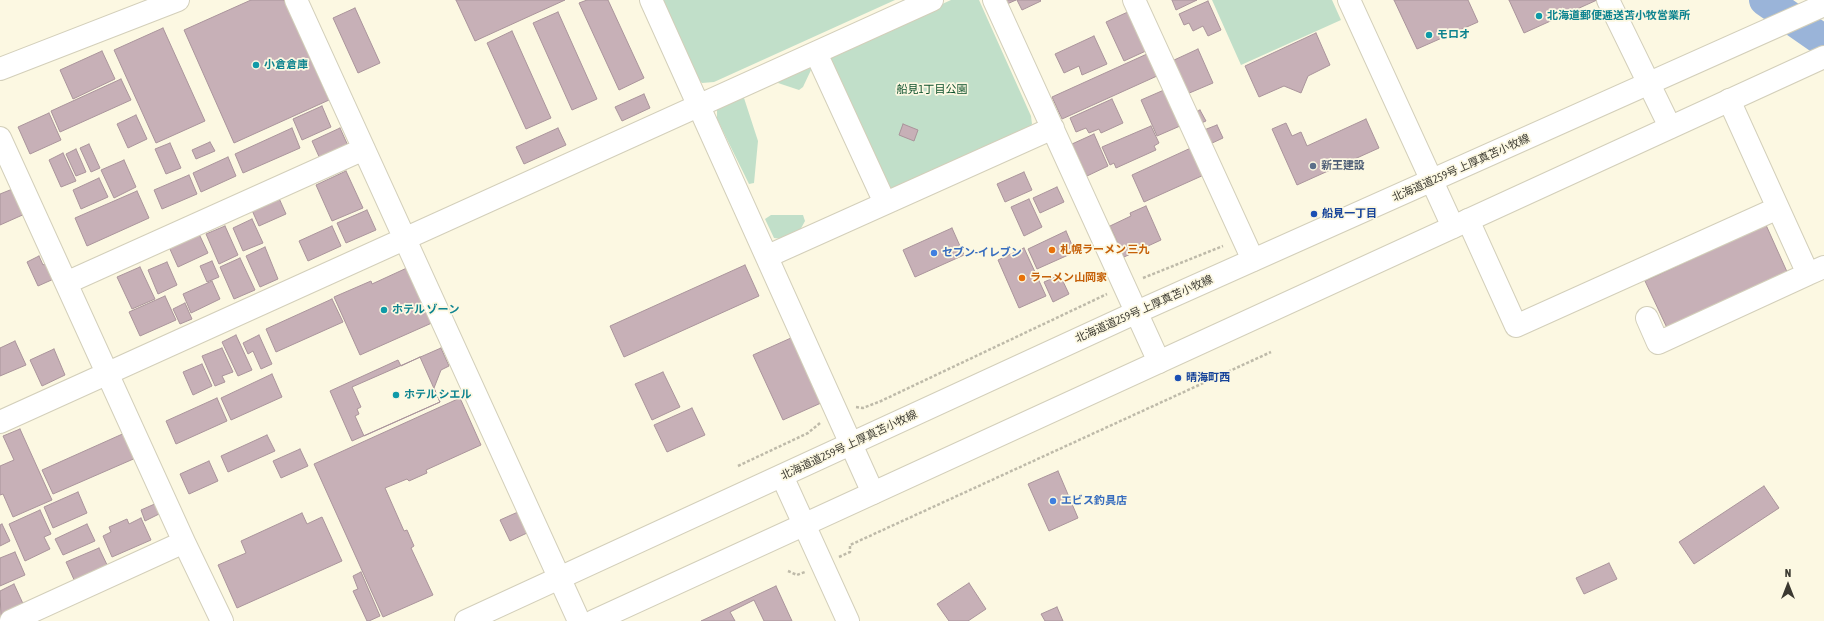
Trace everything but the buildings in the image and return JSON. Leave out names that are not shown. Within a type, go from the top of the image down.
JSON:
[{"type":"street","points":[[0,68],[178,0]]},
{"type":"street","points":[[296,0],[579,621]]},
{"type":"street","points":[[651,0],[874,493]]},
{"type":"street","points":[[0,422],[932,0]]},
{"type":"street","points":[[994,0],[1159,362]]},
{"type":"street","points":[[1134,0],[1253,260]]},
{"type":"street","points":[[1349,0],[1432,181],[1460,223],[1516,326],[1778,208]]},
{"type":"street","points":[[1608,0],[1670,127]]},
{"type":"street","name":"北海道道259号 上厚真苫小牧線","points":[[466,621],[1137,312],[1824,5]]},
{"type":"street","points":[[816,53],[885,203]]},
{"type":"street","points":[[594,621],[1824,57]]},
{"type":"street","points":[[1647,318],[1658,343],[1816,270],[1778,208],[1729,100]]},
{"type":"street","points":[[768,256],[1053,128]]},
{"type":"street","points":[[0,138],[184,542],[222,621]]},
{"type":"street","points":[[66,283],[364,149]]},
{"type":"street","points":[[782,476],[848,621]]},
{"type":"street","points":[[11,621],[184,542]]},
{"type":"path","points":[[856,407],[863,408],[881,401],[1125,286],[1223,246]]},
{"type":"path","points":[[788,572],[797,575],[850,552],[850,545],[1271,352]]},
{"type":"path","points":[[738,466],[808,433],[817,424]]},
{"type":"green space","points":[[660,0],[895,0],[714,82],[702,83],[695,76]]},
{"type":"green space","name":"船見1丁目公園","points":[[951,0],[979,0],[1031,116],[1032,124],[1028,129],[889,192],[827,56]]},
{"type":"green space","points":[[1212,0],[1332,0],[1341,20],[1241,65]]},
{"type":"green space","points":[[811,65],[811,70],[803,87],[799,90],[778,83],[779,77]]},
{"type":"green space","points":[[739,96],[744,98],[758,141],[754,183],[749,184],[717,119],[717,110],[727,102]]},
{"type":"green space","points":[[771,215],[803,215],[805,221],[799,232],[783,239],[774,238],[765,219]]},
{"type":"waterway","points":[[1765,0],[1824,41]]},
{"type":"place","name":"北海道郵便逓送苫小牧営業所","points":[[1539,16]]},
{"type":"place","name":"モロオ","points":[[1429,35]]},
{"type":"place","name":"小倉倉庫","points":[[256,65]]},
{"type":"place","name":"新王建設","points":[[1313,166]]},
{"type":"place","name":"船見一丁目","points":[[1314,214]]},
{"type":"place","name":"札幌ラーメン 三九","points":[[1052,250]]},
{"type":"place","name":"セブン-イレブン","points":[[934,253]]},
{"type":"place","name":"ラーメン山岡家","points":[[1022,278]]},
{"type":"place","name":"ホテル ゾーン","points":[[384,310]]},
{"type":"place","name":"晴海町西","points":[[1178,378]]},
{"type":"place","name":"ホテル シエル","points":[[396,395]]},
{"type":"place","name":"エビス釣具店","points":[[1053,501]]}]
